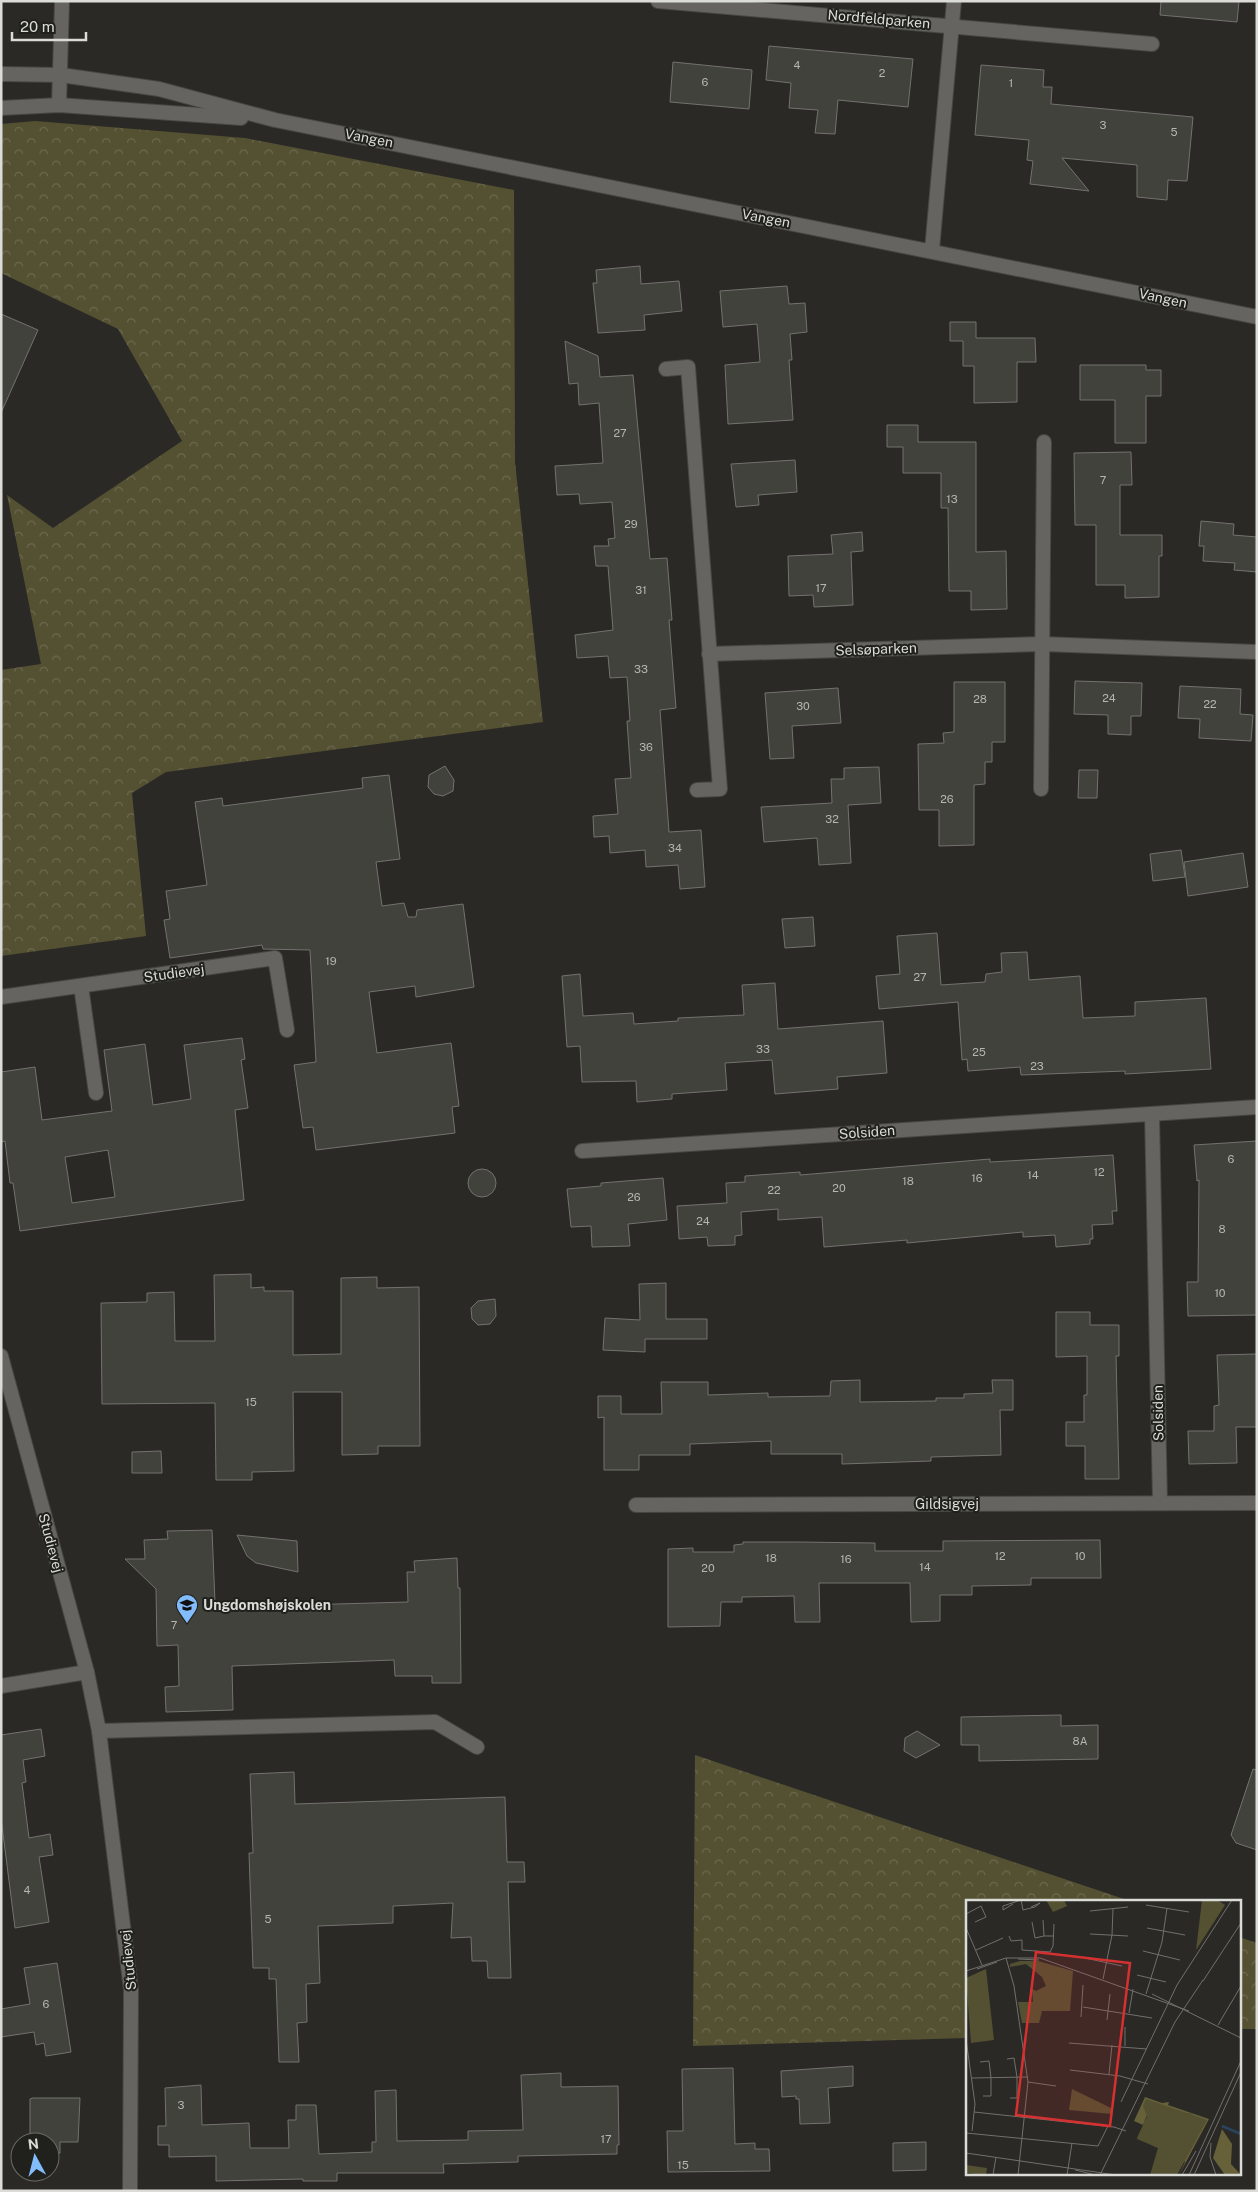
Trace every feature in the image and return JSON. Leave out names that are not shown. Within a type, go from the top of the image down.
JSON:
[{"type":"street","points":[[59,105],[62,1]]},
{"type":"street","name":"Nordfeldparken","points":[[658,1],[952,25],[1152,44]]},
{"type":"street","points":[[932,250],[954,1]]},
{"type":"street","name":"Vangen","points":[[1,74],[61,75],[158,89],[275,120],[932,250],[1257,317]]},
{"type":"street","name":"Vangen","points":[[1,108],[59,105],[275,120]]},
{"type":"street","points":[[666,369],[688,368],[720,789],[697,790]]},
{"type":"street","points":[[1041,789],[1044,442]]},
{"type":"street","name":"Selsøparken","points":[[710,654],[1042,644],[1257,652]]},
{"type":"street","name":"Studievej","points":[[1,997],[275,958],[287,1030]]},
{"type":"street","points":[[81,986],[96,1093]]},
{"type":"street","name":"Solsiden","points":[[582,1151],[1257,1107]]},
{"type":"street","name":"Solsiden","points":[[1152,1114],[1160,1502]]},
{"type":"street","name":"Studievej","points":[[1,1356],[87,1672],[99,1731],[131,1990],[130,2191]]},
{"type":"street","name":"Gildsigvej","points":[[636,1505],[1257,1503]]},
{"type":"street","points":[[1,1686],[87,1672]]},
{"type":"street","points":[[99,1731],[434,1722],[477,1747]]},
{"type":"green space","points":[[35,121],[245,138],[514,190],[515,462],[543,722],[166,772],[132,793],[146,936],[1,956],[1,670],[41,664],[7,495],[53,528],[182,441],[118,329],[1,273],[1,124]]},
{"type":"green space","points":[[695,1755],[1127,1900],[966,1900],[966,2038],[693,2046]]},
{"type":"green space","points":[[1240,1937],[1257,1943],[1257,2029],[1240,2029]]},
{"type":"building","points":[[1161,1],[1239,1],[1237,22],[1160,15]]},
{"type":"building","points":[[769,46],[913,59],[908,107],[838,100],[835,134],[815,133],[818,110],[789,108],[791,83],[766,80]]},
{"type":"building","points":[[673,62],[752,70],[749,109],[670,102]]},
{"type":"building","points":[[981,65],[1044,70],[1043,87],[1052,87],[1051,104],[1193,117],[1187,181],[1168,180],[1167,200],[1137,197],[1137,165],[1062,158],[1089,191],[1030,184],[1033,161],[1027,160],[1029,140],[975,135]]},
{"type":"building","points":[[640,266],[641,284],[679,281],[682,311],[644,315],[645,330],[598,333],[593,283],[597,283],[596,270]]},
{"type":"building","points":[[787,286],[789,304],[805,303],[807,332],[790,334],[792,360],[789,360],[793,420],[728,424],[725,365],[760,362],[757,324],[723,327],[720,291]]},
{"type":"building","points":[[1,314],[38,330],[1,413]]},
{"type":"building","points":[[950,322],[976,322],[976,338],[1035,338],[1036,362],[1017,362],[1017,402],[974,403],[974,366],[963,366],[963,341],[950,341]]},
{"type":"building","points":[[565,341],[598,356],[600,377],[633,375],[650,559],[667,558],[672,620],[669,620],[676,708],[660,710],[669,832],[701,830],[705,887],[680,889],[678,865],[646,867],[645,850],[610,853],[609,836],[594,837],[593,816],[618,814],[615,779],[631,778],[627,721],[630,721],[627,677],[610,678],[608,656],[577,658],[575,635],[613,630],[608,566],[596,566],[594,546],[609,546],[608,539],[615,538],[612,502],[580,504],[579,494],[557,495],[555,466],[603,463],[599,403],[579,405],[578,383],[569,384]]},
{"type":"building","points":[[1080,365],[1146,365],[1146,370],[1161,370],[1161,396],[1146,396],[1146,443],[1115,443],[1115,400],[1080,400]]},
{"type":"building","points":[[887,425],[918,425],[918,442],[976,442],[976,552],[1006,551],[1007,609],[971,610],[971,591],[949,591],[948,508],[941,508],[941,473],[903,473],[903,447],[887,447]]},
{"type":"building","points":[[1131,452],[1132,485],[1120,485],[1120,535],[1162,535],[1162,556],[1159,556],[1159,597],[1125,598],[1125,585],[1096,585],[1096,525],[1075,525],[1074,453]]},
{"type":"building","points":[[795,460],[797,492],[758,495],[759,505],[736,507],[731,464]]},
{"type":"building","points":[[1201,521],[1234,524],[1233,535],[1257,537],[1257,572],[1234,570],[1235,563],[1203,561],[1204,546],[1199,546]]},
{"type":"building","points":[[862,532],[863,551],[851,552],[853,605],[814,607],[813,595],[789,596],[788,556],[833,554],[831,535]]},
{"type":"building","points":[[1075,681],[1142,683],[1141,716],[1131,716],[1131,735],[1108,734],[1108,715],[1074,714]]},
{"type":"building","points":[[954,682],[1005,682],[1005,742],[992,742],[992,762],[985,762],[985,784],[974,785],[974,845],[939,846],[939,810],[919,810],[918,744],[944,743],[943,733],[954,732]]},
{"type":"building","points":[[1180,686],[1241,689],[1240,714],[1253,715],[1251,741],[1199,738],[1200,719],[1178,718]]},
{"type":"building","points":[[838,688],[841,723],[792,726],[794,758],[770,759],[765,693]]},
{"type":"building","points":[[445,766],[454,780],[453,791],[443,796],[434,794],[428,787],[429,775]]},
{"type":"building","points":[[879,767],[881,803],[848,805],[851,863],[819,865],[817,838],[764,842],[761,807],[832,803],[831,779],[844,779],[844,768]]},
{"type":"building","points":[[1079,770],[1098,770],[1097,798],[1078,798]]},
{"type":"building","points":[[389,775],[400,859],[376,862],[382,906],[404,903],[408,917],[416,917],[417,910],[463,904],[474,987],[416,997],[415,986],[369,992],[377,1053],[451,1043],[459,1106],[452,1107],[455,1133],[316,1150],[313,1127],[303,1128],[294,1065],[316,1062],[310,950],[263,949],[262,945],[170,958],[164,920],[170,919],[166,891],[207,885],[195,802],[222,798],[223,806],[363,788],[362,778]]},
{"type":"building","points":[[1181,850],[1185,877],[1153,881],[1150,854]]},
{"type":"building","points":[[1243,853],[1248,887],[1188,896],[1184,862]]},
{"type":"building","points":[[813,917],[815,946],[785,948],[782,919]]},
{"type":"building","points":[[937,933],[941,985],[985,982],[986,974],[1002,972],[1001,953],[1027,952],[1029,980],[1080,976],[1083,1018],[1135,1016],[1135,1002],[1206,998],[1211,1069],[1125,1074],[1125,1071],[1021,1075],[1020,1067],[968,1071],[967,1059],[962,1060],[958,1002],[879,1009],[876,976],[900,974],[897,936]]},
{"type":"building","points":[[580,974],[583,1016],[633,1013],[634,1024],[678,1021],[678,1018],[744,1015],[742,985],[775,983],[778,1029],[883,1021],[887,1073],[837,1077],[838,1089],[775,1094],[772,1060],[725,1063],[727,1090],[672,1094],[672,1099],[637,1102],[636,1081],[582,1082],[580,1046],[567,1047],[562,976]]},
{"type":"building","points":[[242,1038],[245,1059],[241,1060],[248,1108],[235,1110],[244,1200],[20,1231],[13,1183],[10,1183],[5,1141],[1,1142],[1,1072],[35,1067],[42,1120],[112,1111],[104,1050],[145,1044],[153,1105],[191,1099],[184,1045]],"holes":[[[108,1150],[115,1197],[72,1203],[65,1157]]]},
{"type":"building","points":[[1257,1141],[1257,1315],[1188,1316],[1187,1282],[1198,1282],[1199,1180],[1197,1181],[1194,1145]]},
{"type":"building","points":[[1113,1155],[1117,1211],[1112,1211],[1113,1224],[1092,1225],[1093,1239],[1090,1239],[1090,1244],[1056,1247],[1055,1235],[1023,1237],[1023,1232],[907,1243],[907,1240],[824,1247],[822,1217],[778,1220],[778,1209],[741,1212],[742,1235],[735,1236],[735,1245],[708,1246],[707,1237],[679,1239],[677,1206],[727,1203],[726,1183],[745,1182],[745,1176],[800,1172],[800,1175],[990,1159],[990,1162]]},
{"type":"building","points":[[482,1169],[492,1173],[496,1183],[492,1193],[482,1197],[472,1193],[468,1183],[472,1173]]},
{"type":"building","points":[[663,1178],[667,1220],[628,1224],[630,1246],[592,1247],[591,1226],[571,1227],[567,1189],[601,1186],[601,1183]]},
{"type":"building","points":[[251,1274],[251,1288],[264,1287],[264,1291],[293,1291],[293,1355],[341,1354],[341,1278],[377,1277],[377,1288],[419,1287],[420,1446],[378,1446],[378,1454],[342,1455],[342,1392],[293,1392],[294,1471],[252,1472],[252,1480],[216,1480],[215,1403],[102,1404],[101,1303],[147,1302],[147,1293],[174,1292],[175,1341],[215,1341],[214,1275]]},
{"type":"building","points":[[666,1283],[666,1319],[707,1319],[707,1339],[645,1339],[645,1352],[603,1350],[605,1318],[640,1320],[639,1284]]},
{"type":"building","points":[[495,1299],[496,1316],[490,1324],[478,1325],[472,1319],[471,1308],[478,1301]]},
{"type":"building","points":[[1056,1312],[1090,1312],[1090,1325],[1119,1325],[1119,1356],[1116,1356],[1119,1479],[1085,1479],[1085,1446],[1066,1446],[1066,1422],[1084,1422],[1084,1395],[1087,1395],[1087,1356],[1056,1357]]},
{"type":"building","points":[[1257,1354],[1257,1427],[1236,1427],[1237,1463],[1189,1464],[1188,1431],[1214,1431],[1214,1406],[1219,1405],[1217,1355]]},
{"type":"building","points":[[860,1380],[860,1402],[936,1401],[936,1398],[964,1398],[964,1394],[993,1393],[992,1380],[1013,1380],[1013,1410],[1000,1410],[1001,1455],[931,1457],[931,1461],[842,1464],[842,1454],[771,1454],[771,1441],[690,1444],[690,1455],[639,1455],[639,1470],[604,1470],[604,1417],[598,1418],[598,1396],[621,1396],[621,1414],[662,1414],[661,1382],[708,1382],[708,1395],[768,1393],[768,1397],[830,1396],[831,1381]]},
{"type":"building","points":[[161,1451],[162,1473],[132,1473],[132,1452]]},
{"type":"building","points":[[212,1530],[215,1603],[301,1601],[301,1605],[408,1602],[407,1572],[415,1572],[414,1561],[457,1558],[458,1588],[460,1588],[461,1683],[432,1683],[432,1676],[395,1676],[394,1660],[232,1666],[233,1710],[166,1712],[165,1687],[179,1686],[178,1645],[157,1646],[156,1589],[125,1559],[145,1559],[144,1540],[168,1539],[167,1531]]},
{"type":"building","points":[[237,1535],[297,1541],[298,1572],[256,1563],[247,1556]]},
{"type":"building","points":[[1100,1540],[1101,1578],[1031,1578],[1031,1585],[972,1586],[972,1595],[940,1595],[940,1621],[911,1622],[910,1583],[819,1583],[820,1622],[795,1622],[794,1596],[742,1597],[742,1602],[721,1602],[720,1626],[668,1627],[668,1549],[693,1548],[693,1552],[734,1552],[734,1545],[743,1544],[743,1542],[799,1542],[875,1543],[875,1551],[943,1551],[943,1541]]},
{"type":"building","points":[[1061,1715],[1061,1726],[1098,1725],[1098,1759],[979,1761],[979,1745],[961,1745],[961,1717]]},
{"type":"building","points":[[41,1729],[45,1756],[23,1760],[26,1782],[22,1783],[29,1838],[50,1834],[53,1855],[39,1857],[49,1922],[15,1928],[1,1818],[1,1735]]},
{"type":"building","points":[[917,1731],[940,1745],[916,1758],[904,1751],[905,1738]]},
{"type":"building","points":[[1253,1769],[1257,1770],[1257,1850],[1236,1843],[1231,1835]]},
{"type":"building","points":[[294,1772],[295,1804],[505,1797],[507,1862],[524,1862],[525,1882],[508,1882],[511,1978],[488,1978],[487,1961],[472,1961],[471,1937],[451,1938],[453,1903],[393,1906],[393,1923],[318,1926],[320,1983],[306,1984],[307,2022],[297,2023],[299,2062],[279,2062],[276,1979],[269,1979],[269,1968],[253,1968],[249,1853],[253,1853],[250,1774]]},
{"type":"building","points":[[57,1963],[71,2052],[46,2056],[44,2043],[36,2045],[34,2032],[1,2037],[1,2009],[30,2004],[24,1968]]},
{"type":"building","points":[[853,2066],[853,2086],[828,2088],[830,2123],[800,2124],[799,2099],[796,2099],[796,2096],[782,2097],[781,2071]]},
{"type":"building","points":[[733,2068],[735,2144],[755,2143],[755,2149],[769,2149],[770,2171],[668,2172],[667,2131],[683,2131],[682,2069]]},
{"type":"building","points":[[561,2073],[561,2087],[618,2086],[619,2145],[617,2145],[617,2154],[518,2156],[518,2162],[443,2164],[444,2173],[337,2173],[337,2181],[303,2181],[303,2179],[216,2181],[216,2156],[169,2157],[169,2145],[158,2145],[158,2126],[166,2126],[165,2088],[201,2085],[202,2125],[249,2123],[250,2148],[289,2148],[288,2120],[296,2120],[296,2105],[316,2105],[319,2154],[372,2152],[372,2142],[376,2142],[375,2091],[396,2090],[397,2141],[468,2140],[468,2131],[523,2130],[521,2075]]},
{"type":"building","points":[[80,2098],[78,2142],[60,2142],[60,2132],[30,2132],[30,2099]]},
{"type":"building","points":[[926,2142],[926,2170],[893,2171],[893,2143]]},
{"type":"place","name":"Ungdomshøjskolen","points":[[187,1624]]}]
